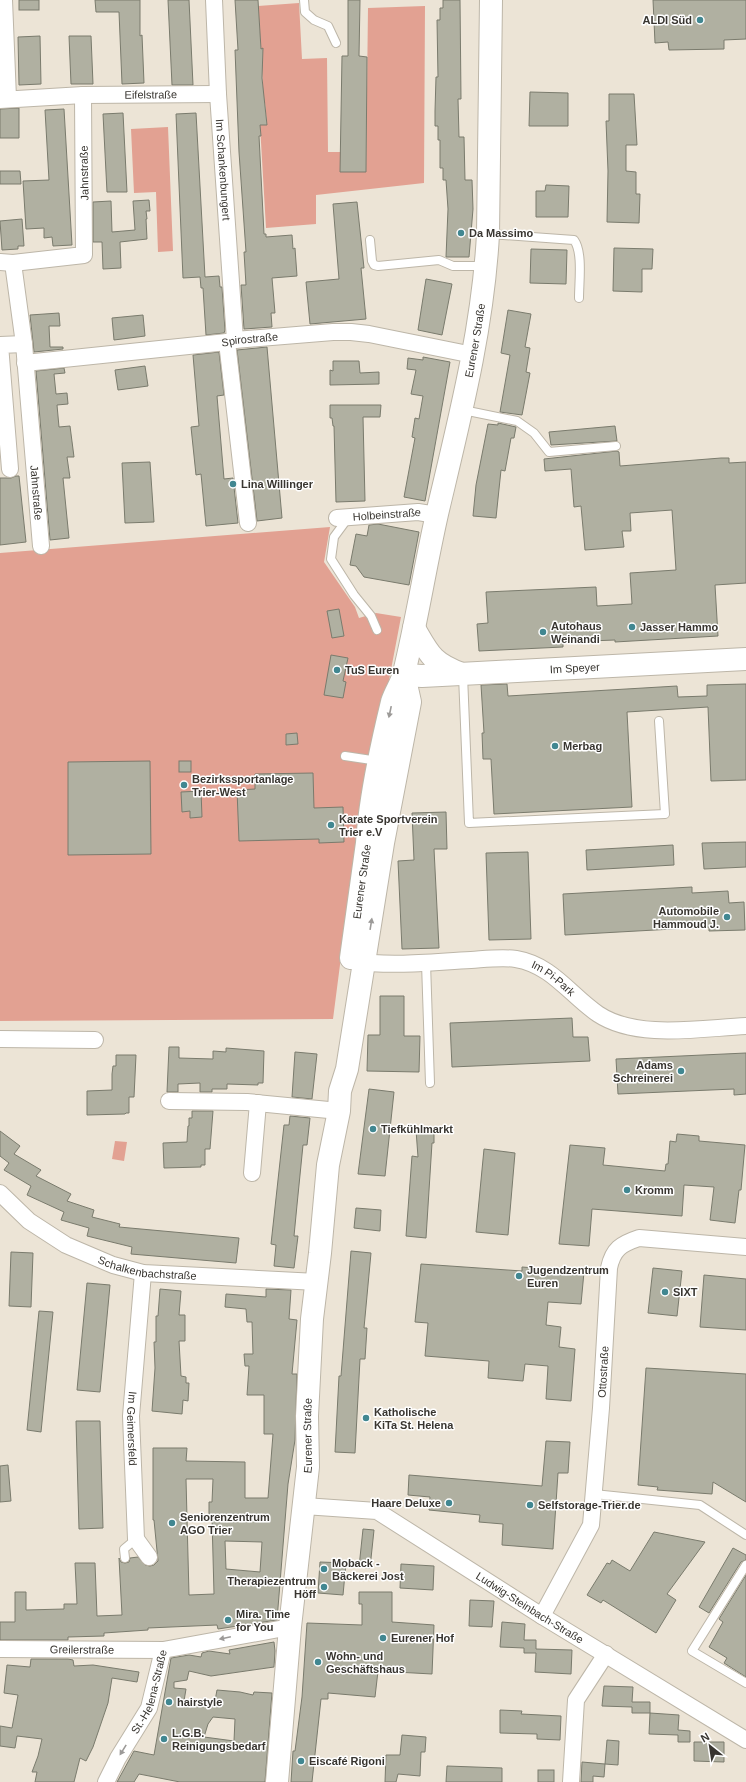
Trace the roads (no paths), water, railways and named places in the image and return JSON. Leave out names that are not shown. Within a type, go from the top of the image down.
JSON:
[{"type":"street","points":[[4,0],[4,99],[83,95]]},
{"type":"street","name":"Im Schankenbungert","points":[[214,0],[231,341],[248,523]]},
{"type":"street","name":"Eurener Straße","points":[[277,1782],[290,1626],[308,1467],[307,1416],[312,1319],[328,1165],[340,1101],[336,1068],[358,962],[375,843],[368,824],[410,702],[404,675],[437,515],[462,410],[473,355],[486,266],[488,234],[491,0]]},
{"type":"street","name":"Eifelstraße","points":[[83,95],[218,94]]},
{"type":"street","name":"Jahnstraße","points":[[41,546],[24,344],[6,263],[84,255],[83,95]]},
{"type":"street","name":"Spirostraße","points":[[25,363],[231,341],[333,332],[370,334],[473,355]]},
{"type":"street","points":[[24,344],[0,345],[5,470],[34,466]]},
{"type":"street","name":"Holbeinstraße","points":[[343,518],[418,512],[437,515]]},
{"type":"street","points":[[414,628],[427,651],[439,664],[463,674]]},
{"type":"street","name":"Im Speyer","points":[[404,675],[463,674],[746,659]]},
{"type":"street","name":"Im Pi-Park","points":[[358,962],[392,964],[502,958],[515,959],[543,968],[597,1013],[617,1024],[632,1028],[656,1030],[746,1026]]},
{"type":"street","points":[[0,1039],[95,1040]]},
{"type":"street","points":[[169,1101],[258,1103],[340,1101]]},
{"type":"street","points":[[252,1173],[258,1103]]},
{"type":"street","name":"Schalkenbachstraße","points":[[0,1193],[29,1221],[66,1245],[113,1265],[142,1273],[317,1282]]},
{"type":"street","name":"Ottostraße","points":[[542,1616],[590,1525],[594,1494],[610,1260],[616,1250],[626,1242],[639,1238],[746,1248]]},
{"type":"street","name":"Im Geimersfeld","points":[[136,1539],[131,1416],[142,1273]]},
{"type":"street","name":"Ludwig-Steinbach-Straße","points":[[304,1506],[377,1511],[542,1616],[746,1740]]},
{"type":"street","points":[[136,1539],[149,1557]]},
{"type":"street","name":"St.-Helena-Straße","points":[[106,1782],[118,1758],[149,1708],[164,1650],[290,1626]]},
{"type":"street","name":"Greilerstraße","points":[[0,1649],[164,1650]]},
{"type":"street","points":[[571,1782],[576,1700],[606,1654]]},
{"type":"lane","points":[[304,0],[305,12],[314,20],[328,26],[336,42]]},
{"type":"lane","points":[[488,234],[574,240],[579,253],[578,298]]},
{"type":"lane","points":[[370,240],[372,261],[374,265],[378,266],[438,260],[453,266],[486,266]]},
{"type":"lane","points":[[462,410],[517,421],[534,433],[549,452],[616,446]]},
{"type":"lane","points":[[343,518],[334,537],[331,558],[354,595],[371,616],[377,630]]},
{"type":"lane","points":[[463,674],[469,823],[664,814],[658,721]]},
{"type":"lane","points":[[345,756],[389,762]]},
{"type":"lane","points":[[426,963],[430,1083]]},
{"type":"lane","points":[[594,1494],[700,1504],[746,1535]]},
{"type":"lane","points":[[125,1558],[124,1549],[136,1539]]},
{"type":"lane","points":[[746,1565],[692,1651],[746,1684]]},
{"type":"place","name":"ALDI Süd","points":[[700,20]]},
{"type":"place","name":"Da Massimo","points":[[461,233]]},
{"type":"place","name":"Lina Willinger","points":[[233,484]]},
{"type":"place","name":"Jasser Hammo","points":[[632,627]]},
{"type":"place","name":"Autohaus Weinandi","points":[[543,632]]},
{"type":"place","name":"TuS Euren","points":[[337,670]]},
{"type":"place","name":"Merbag","points":[[555,746]]},
{"type":"place","name":"Bezirkssportanlage Trier-West","points":[[184,785]]},
{"type":"place","name":"Karate Sportverein Trier e.V","points":[[331,825]]},
{"type":"place","name":"Automobile Hammoud J.","points":[[727,917]]},
{"type":"place","name":"Adams Schreinerei","points":[[681,1071]]},
{"type":"place","name":"Tiefkühlmarkt","points":[[373,1129]]},
{"type":"place","name":"Kromm","points":[[627,1190]]},
{"type":"place","name":"Jugendzentrum Euren","points":[[519,1276]]},
{"type":"place","name":"SIXT","points":[[665,1292]]},
{"type":"place","name":"Katholische KiTa St. Helena","points":[[366,1418]]},
{"type":"place","name":"Haare Deluxe","points":[[449,1503]]},
{"type":"place","name":"Selfstorage-Trier.de","points":[[530,1505]]},
{"type":"place","name":"Seniorenzentrum AGO Trier","points":[[172,1523]]},
{"type":"place","name":"Moback - Bäckerei Jost","points":[[324,1569]]},
{"type":"place","name":"Therapiezentrum Höff","points":[[324,1587]]},
{"type":"place","name":"Mira. Time for You","points":[[228,1620]]},
{"type":"place","name":"Eurener Hof","points":[[383,1638]]},
{"type":"place","name":"Wohn- und Geschäftshaus","points":[[318,1662]]},
{"type":"place","name":"hairstyle","points":[[169,1702]]},
{"type":"place","name":"L.G.B. Reinigungsbedarf","points":[[164,1739]]},
{"type":"place","name":"Eiscafé Rigoni","points":[[301,1761]]}]
